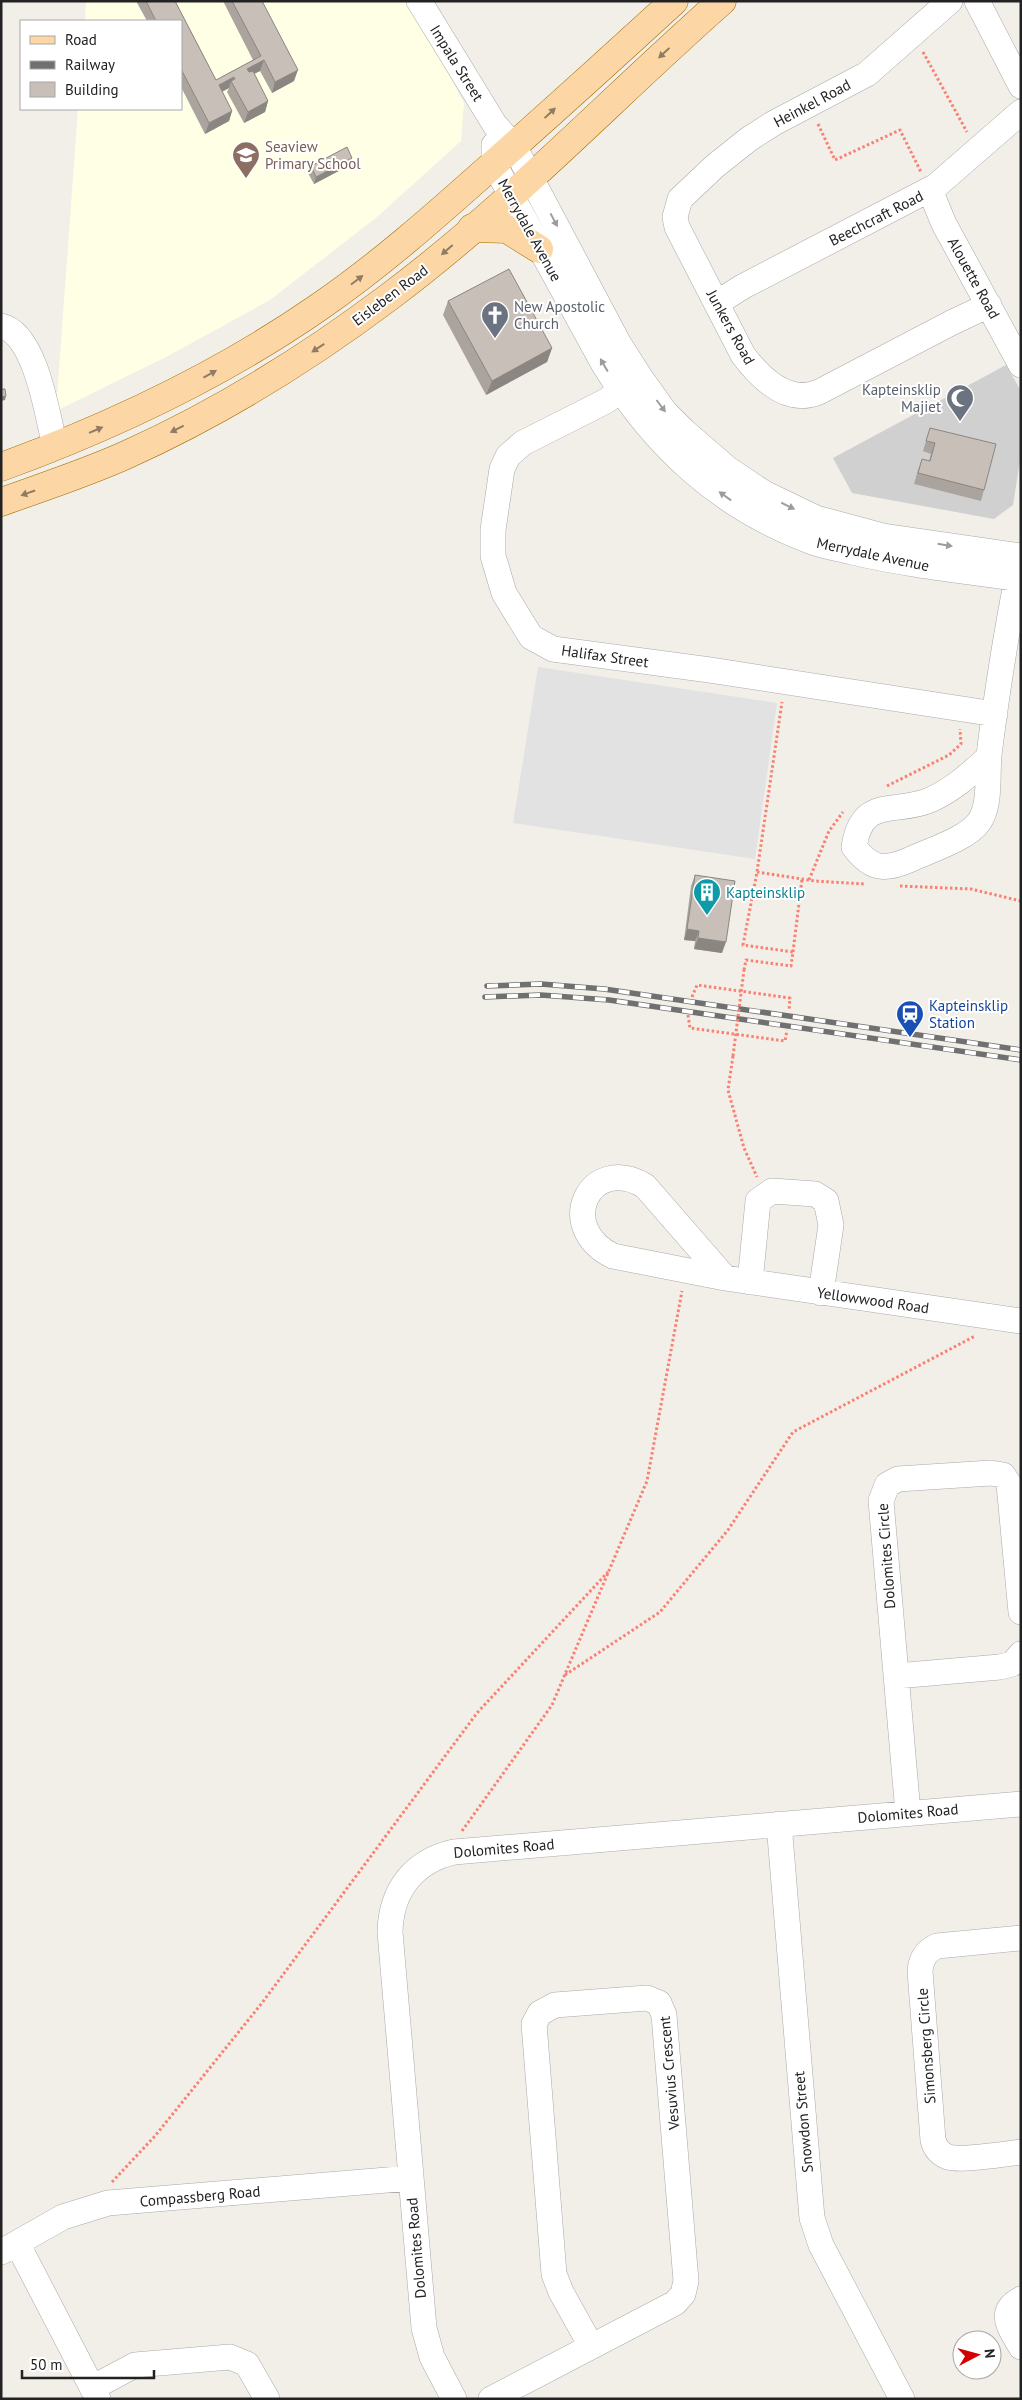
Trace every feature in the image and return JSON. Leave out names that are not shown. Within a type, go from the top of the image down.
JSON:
[{"type":"main road","points":[[1,467],[114,423],[189,386],[261,345],[318,308],[394,252],[674,1]]},
{"type":"main road","name":"Eisleben Road","points":[[1,502],[126,455],[246,392],[362,317],[433,262],[532,177],[722,1]]},
{"type":"main road","points":[[472,228],[507,229],[539,249]]},
{"type":"street","name":"Impala Street","points":[[419,1],[495,125],[514,146]]},
{"type":"street","name":"Heinkel Road","points":[[677,207],[680,199],[749,139],[774,123],[867,74],[950,1]]},
{"type":"street","points":[[977,1],[1021,86]]},
{"type":"street","name":"Beechcraft Road","points":[[717,303],[742,287],[930,190],[1021,112]]},
{"type":"street","points":[[494,164],[495,125]]},
{"type":"street","name":"Merrydale Avenue","points":[[514,146],[620,344],[640,377],[665,412],[728,469],[787,506],[816,518],[1020,569]]},
{"type":"street","name":"Merrydale Avenue","points":[[494,164],[539,249],[620,391],[652,432],[683,465],[729,500],[773,525],[816,543],[878,558],[1020,569]]},
{"type":"street","name":"Alouette Road","points":[[930,190],[944,224],[1021,365]]},
{"type":"street","name":"Junkers Road","points":[[677,207],[675,217],[677,227],[743,355],[754,370],[784,392],[804,397],[819,392],[951,322],[989,305]]},
{"type":"street","points":[[1,326],[14,332],[21,338],[29,353],[55,447]]},
{"type":"street","name":"Halifax Street","points":[[640,377],[606,402],[523,443],[508,456],[502,468],[493,530],[493,556],[504,593],[531,637],[553,649],[710,670],[995,714]]},
{"type":"street","points":[[989,756],[958,784],[929,800],[881,810],[867,816],[857,828],[854,846],[863,859],[873,866],[898,865],[972,830],[979,822],[985,807],[989,756],[1013,591],[1020,569]]},
{"type":"street","name":"Yellowwood Road","points":[[725,1278],[645,1186],[637,1181],[619,1177],[601,1182],[588,1193],[582,1206],[583,1224],[591,1240],[604,1252],[621,1258],[725,1278],[750,1282],[1021,1321]]},
{"type":"street","points":[[750,1282],[758,1201],[772,1191],[815,1194],[826,1201],[831,1225],[821,1292]]},
{"type":"street","name":"Dolomites Circle","points":[[908,1813],[880,1501],[884,1489],[892,1481],[991,1472],[998,1473],[1007,1479],[1010,1484],[1021,1612]]},
{"type":"street","points":[[896,1676],[1000,1667],[1012,1664],[1021,1654]]},
{"type":"street","name":"Dolomites Road","points":[[454,2399],[432,2357],[424,2328],[390,1919],[397,1894],[412,1873],[432,1858],[463,1851],[1021,1804]]},
{"type":"street","name":"Snowdon Street","points":[[779,1824],[812,2218],[821,2246],[902,2399]]},
{"type":"street","name":"Simonsberg Circle","points":[[1021,1938],[938,1946],[928,1951],[923,1957],[920,1971],[933,2140],[936,2148],[942,2154],[953,2158],[1021,2152]]},
{"type":"street","name":"Vesuvius Crescent","points":[[491,2399],[675,2303],[683,2294],[685,2288],[664,2015],[659,2003],[647,1998],[555,2005],[540,2013],[534,2024],[554,2274],[561,2292],[592,2346]]},
{"type":"street","name":"Compassberg Road","points":[[9,2247],[63,2217],[97,2206],[411,2178]]},
{"type":"street","points":[[9,2247],[95,2393],[135,2365],[230,2357],[248,2364],[267,2399]]},
{"type":"street","points":[[1021,2299],[1011,2305],[1006,2315],[1021,2347]]},
{"type":"path","points":[[913,34],[977,151]]},
{"type":"path","points":[[810,105],[835,160],[900,130],[930,190]]},
{"type":"path","points":[[792,702],[782,700],[757,872],[743,945],[793,952]]},
{"type":"path","points":[[880,790],[949,754],[961,744],[961,731],[958,726],[953,725]]},
{"type":"path","points":[[809,880],[829,832],[838,817],[848,808]]},
{"type":"path","points":[[764,1196],[744,1148],[728,1090],[732,1056],[746,960],[791,966],[802,880]]},
{"type":"path","points":[[692,997],[697,985],[790,998],[789,1011]]},
{"type":"path","points":[[688,1016],[690,1028],[785,1041],[787,1030]]},
{"type":"path","points":[[463,1851],[461,1832],[552,1705],[647,1481],[682,1290]]},
{"type":"path","points":[[564,1676],[660,1612],[728,1530],[793,1432],[976,1335]]},
{"type":"path","points":[[97,2206],[107,2187],[155,2136],[262,2003],[477,1713],[608,1572]]},
{"type":"shaded area","name":"Seaview Primary School","points":[[86,1],[409,1],[464,103],[461,141],[377,217],[270,300],[166,357],[56,411],[78,110],[182,110],[182,20],[85,20]]},
{"type":"shaded area","name":"Kapteinsklip Majiet","points":[[1006,365],[1021,391],[1021,454],[1013,505],[994,519],[852,493],[833,458]]},
{"type":"shaded area","points":[[538,667],[777,703],[755,859],[513,823]]},
{"type":"building","points":[[146,1],[175,1],[216,80],[261,56],[232,1],[262,1],[298,70],[275,82],[264,60],[247,69],[249,72],[253,71],[268,101],[248,112],[231,81],[235,79],[234,77],[219,85],[232,111],[209,123],[182,71],[182,20],[156,20]]},
{"type":"building","points":[[347,147],[352,158],[316,177],[311,166]]},
{"type":"building","name":"New Apostolic Church","points":[[509,269],[552,348],[492,381],[448,301]]},
{"type":"building","points":[[1,389],[5,389],[6,396],[1,397]]},
{"type":"building","points":[[930,428],[996,444],[984,490],[918,473],[922,459],[930,461],[935,443],[926,441]]},
{"type":"building","name":"Kapteinsklip","points":[[695,875],[735,881],[726,942],[698,938],[699,931],[687,929]]},
{"type":"railway","points":[[487,986],[541,984],[604,989],[1021,1050]]},
{"type":"railway","points":[[485,997],[541,995],[609,1000],[1021,1060]]},
{"type":"place","name":"Seaview Primary School","points":[[246,179]]},
{"type":"place","name":"New Apostolic Church","points":[[495,339]]},
{"type":"place","name":"Kapteinsklip Majiet","points":[[960,422]]},
{"type":"place","name":"Kapteinsklip","points":[[707,916]]},
{"type":"place","name":"Kapteinsklip Station","points":[[910,1038]]}]
